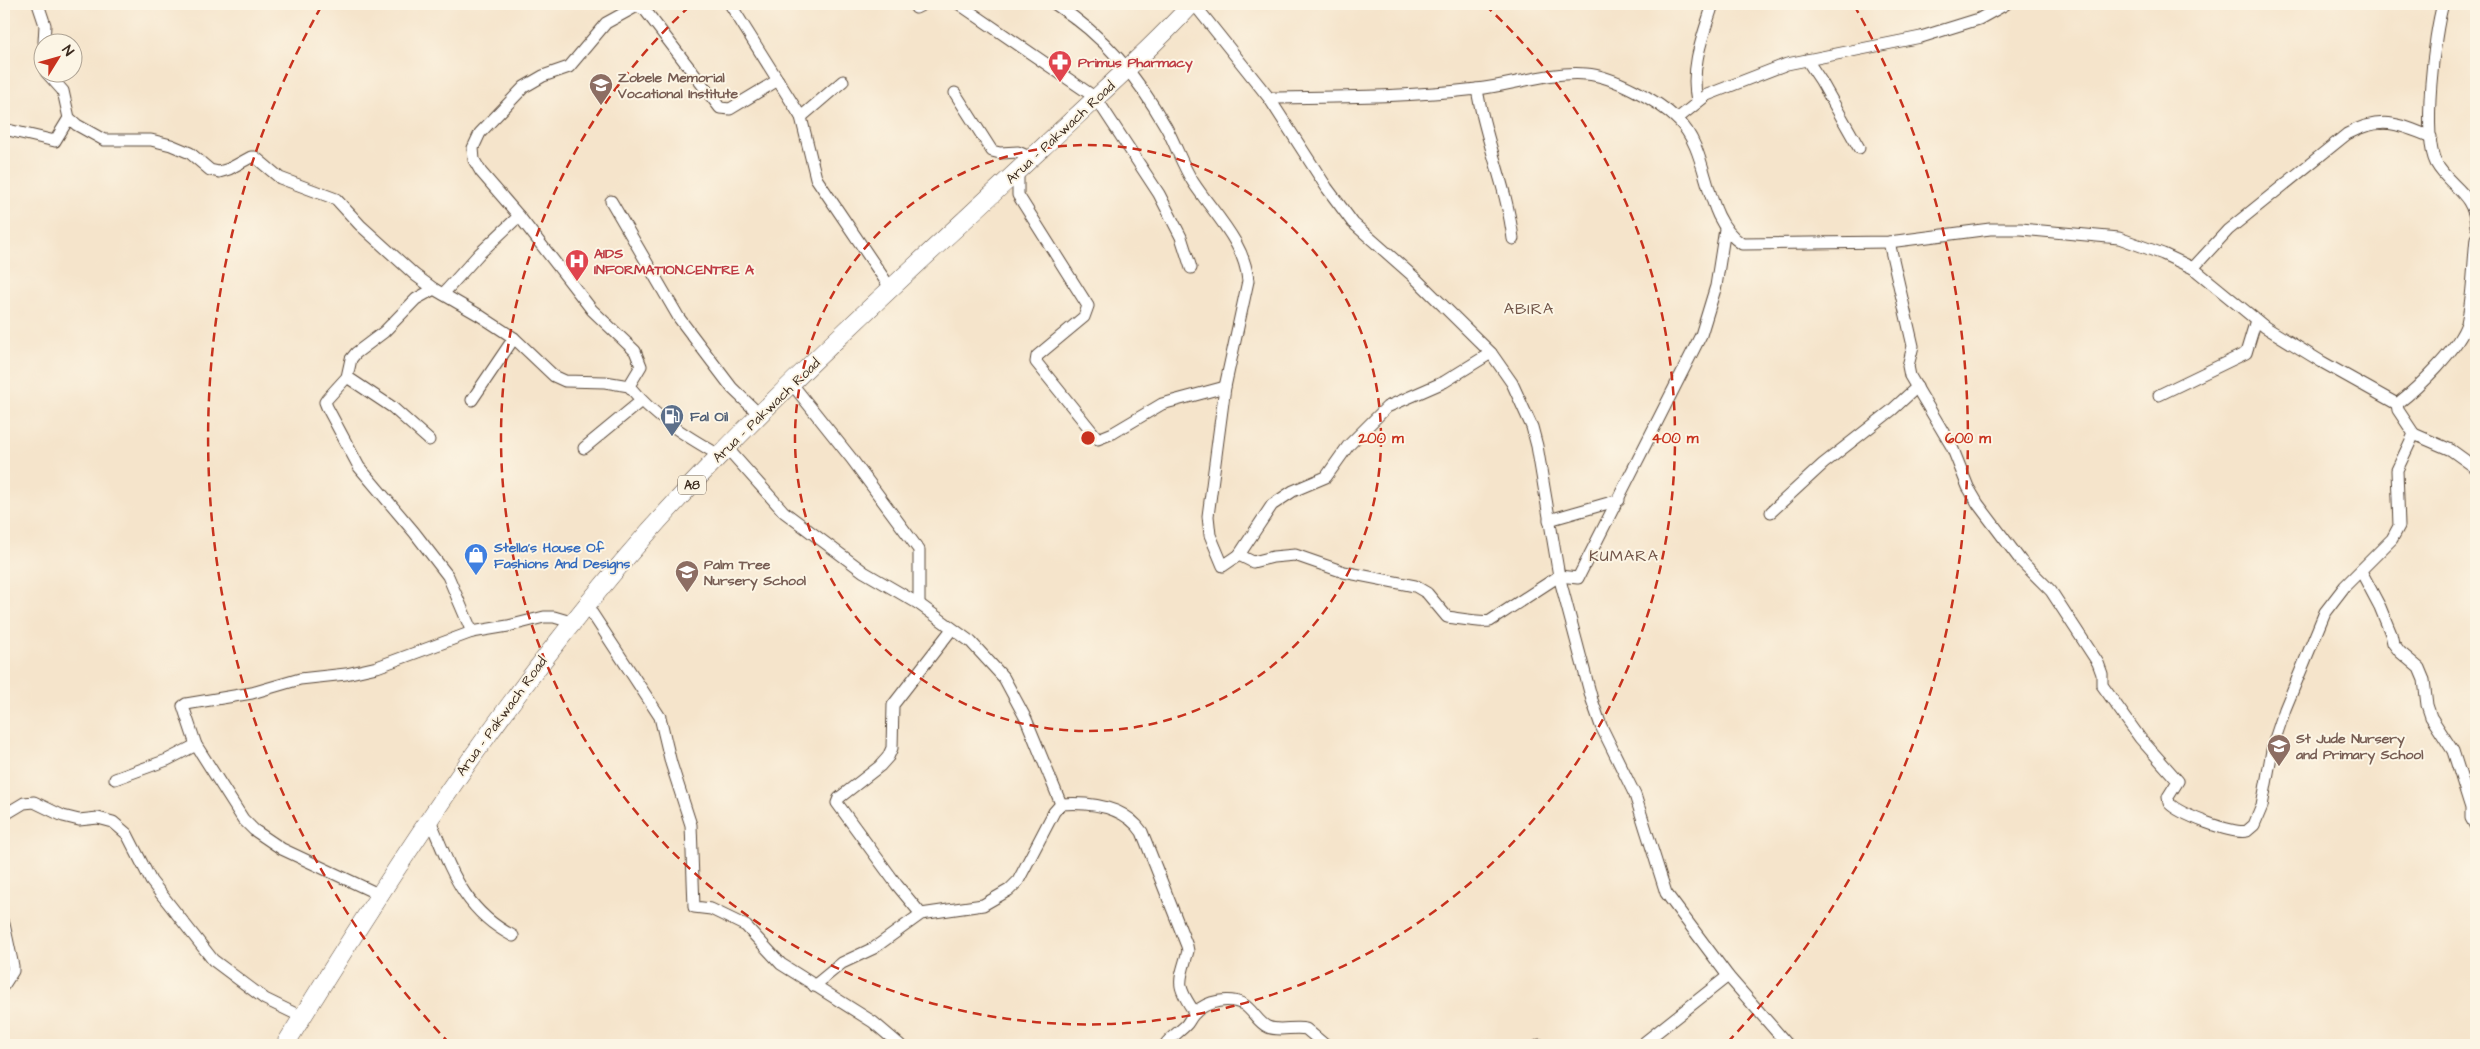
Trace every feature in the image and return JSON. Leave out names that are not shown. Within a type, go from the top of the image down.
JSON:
[{"type":"main road","name":"Arua - Pakwach Road","points":[[285,1045],[378,894],[430,820],[465,764],[571,622],[635,546],[760,415],[1193,4]]},
{"type":"street","points":[[38,4],[44,32]]},
{"type":"street","points":[[730,4],[801,117],[816,178],[891,289]]},
{"type":"street","points":[[959,4],[1096,98],[1159,194],[1181,237],[1191,268]]},
{"type":"street","points":[[1054,4],[1095,35],[1128,67],[1166,128],[1189,176],[1227,229],[1247,266],[1248,281],[1246,294],[1225,387],[1208,525],[1210,535],[1224,566],[1239,555],[1272,505],[1293,491],[1326,477],[1348,446],[1387,407],[1444,382],[1491,353]]},
{"type":"street","points":[[1193,4],[1269,98],[1331,194],[1353,223],[1414,277],[1491,353],[1512,383],[1532,427],[1560,576],[1596,713],[1634,795],[1666,893],[1728,976],[1788,1045]]},
{"type":"street","points":[[1697,101],[1694,84],[1695,68],[1713,4]]},
{"type":"street","points":[[1678,119],[1697,101],[1715,92],[1778,68],[1807,60],[1921,37],[1979,19],[2006,4]]},
{"type":"street","points":[[2443,4],[2436,33],[2431,82],[2430,138],[2435,160],[2467,197],[2474,210],[2476,226]]},
{"type":"street","points":[[629,386],[641,366],[635,351],[592,310],[519,216],[481,172],[474,160],[474,148],[480,133],[524,87],[543,76],[569,67],[600,28],[628,9],[637,6],[645,10],[720,108],[727,110],[734,108],[778,80]]},
{"type":"street","points":[[1807,60],[1859,148]]},
{"type":"street","points":[[1269,98],[1377,97],[1477,89],[1565,74],[1588,74],[1629,88],[1678,119],[1693,143],[1725,228],[1740,243],[1746,245],[1889,242],[1990,229],[2098,235],[2119,238],[2193,268],[2256,320],[2322,362],[2397,404]]},
{"type":"street","points":[[801,117],[844,81]]},
{"type":"street","points":[[55,82],[63,91],[69,118],[77,125],[104,140],[151,140],[190,153],[210,170],[219,172],[230,169],[251,157],[255,157],[280,178],[336,199],[360,225],[438,292],[514,338],[560,379],[605,382],[629,386],[641,401],[676,430],[723,452],[784,512],[864,572],[919,604],[971,642],[1004,678],[1026,718],[1061,804]]},
{"type":"street","points":[[1477,89],[1482,119],[1505,194],[1513,238]]},
{"type":"street","points":[[955,93],[992,151],[1000,153],[1018,152],[1032,158]]},
{"type":"street","points":[[4,129],[30,137],[54,141],[69,118]]},
{"type":"street","points":[[2193,268],[2228,230],[2347,134],[2364,125],[2380,122],[2430,138]]},
{"type":"street","points":[[1018,171],[1018,195],[1088,306],[1084,318],[1037,356],[1036,361],[1098,439],[1113,433],[1162,404],[1225,387]]},
{"type":"street","points":[[611,200],[679,318],[732,388],[760,415]]},
{"type":"street","points":[[472,632],[448,576],[414,532],[359,468],[325,402],[348,377],[351,359],[356,353],[384,332],[416,299],[438,292],[519,216]]},
{"type":"street","points":[[1239,555],[1253,562],[1283,555],[1303,556],[1344,572],[1415,586],[1427,593],[1446,616],[1480,622],[1490,621],[1560,576],[1577,578],[1619,500],[1672,390],[1694,352],[1716,286],[1725,228]]},
{"type":"street","points":[[2397,404],[2415,390],[2460,338],[2468,314],[2476,238]]},
{"type":"street","points":[[1889,242],[1913,346],[1908,368],[1952,447],[1968,487],[1978,504],[2022,561],[2051,591],[2098,663],[2102,685],[2140,738],[2178,781],[2168,797],[2170,803],[2211,823],[2242,832],[2254,825],[2262,806],[2274,745],[2282,718],[2325,612],[2334,598],[2392,539],[2399,526],[2397,470],[2414,434]]},
{"type":"street","points":[[2468,314],[2476,325]]},
{"type":"street","points":[[2159,396],[2245,353],[2250,344],[2256,320]]},
{"type":"street","points":[[472,400],[514,338]]},
{"type":"street","points":[[348,377],[392,408],[429,440]]},
{"type":"street","points":[[792,384],[852,458],[918,550],[919,604]]},
{"type":"street","points":[[1771,512],[1823,464],[1892,410],[1917,387]]},
{"type":"street","points":[[584,448],[641,401]]},
{"type":"street","points":[[2397,404],[2398,410],[2414,434],[2451,450],[2476,468]]},
{"type":"street","points":[[1549,520],[1619,500]]},
{"type":"street","points":[[2361,572],[2380,607],[2393,643],[2400,652],[2419,668],[2424,680],[2426,706],[2453,751],[2471,808],[2471,818],[2476,827]]},
{"type":"street","points":[[586,604],[660,717],[671,763],[691,825],[692,904],[698,908],[711,909],[746,926],[781,964],[873,1022],[900,1045]]},
{"type":"street","points":[[378,894],[282,849],[254,830],[243,819],[196,745],[183,709],[186,704],[252,694],[300,680],[346,674],[377,667],[472,632],[544,617],[554,617],[571,622]]},
{"type":"street","points":[[922,914],[897,885],[837,803],[839,798],[869,776],[888,756],[892,748],[894,736],[892,705],[952,629]]},
{"type":"street","points":[[115,779],[167,760],[196,745]]},
{"type":"street","points":[[4,815],[24,803],[34,802],[64,816],[79,820],[98,818],[113,822],[127,834],[152,881],[213,960],[265,999],[302,1017]]},
{"type":"street","points":[[1061,804],[1076,803],[1115,808],[1131,819],[1142,832],[1187,946],[1188,951],[1179,985],[1182,995],[1195,1013]]},
{"type":"street","points":[[814,986],[842,963],[874,948],[922,914],[983,905],[1009,890],[1018,881],[1047,824],[1061,804]]},
{"type":"street","points":[[430,820],[464,894],[487,921],[513,936]]},
{"type":"street","points":[[4,924],[13,966],[4,985]]},
{"type":"street","points":[[1641,1045],[1728,976]]},
{"type":"street","points":[[1165,1045],[1170,1037],[1186,1025],[1195,1013],[1213,1003],[1235,1002],[1250,1009],[1264,1025],[1270,1028],[1306,1029],[1325,1045]]},
{"type":"place","name":"Primus Pharmacy","points":[[1060,83]]},
{"type":"place","name":"Zobele Memorial Vocational Institute","points":[[601,106]]},
{"type":"place","name":"AIDS INFORMATION.CENTRE A","points":[[577,282]]},
{"type":"place","name":"Fal Oil","points":[[672,437]]},
{"type":"place","name":"Stella's House Of Fashions And Designs","points":[[476,576]]},
{"type":"place","name":"Palm Tree Nursery School","points":[[687,593]]},
{"type":"place","name":"St Jude Nursery and Primary School","points":[[2279,767]]},
{"type":"district","name":"ABIRA","points":[[1529,308]]},
{"type":"district","name":"KUMARA","points":[[1624,555]]}]
